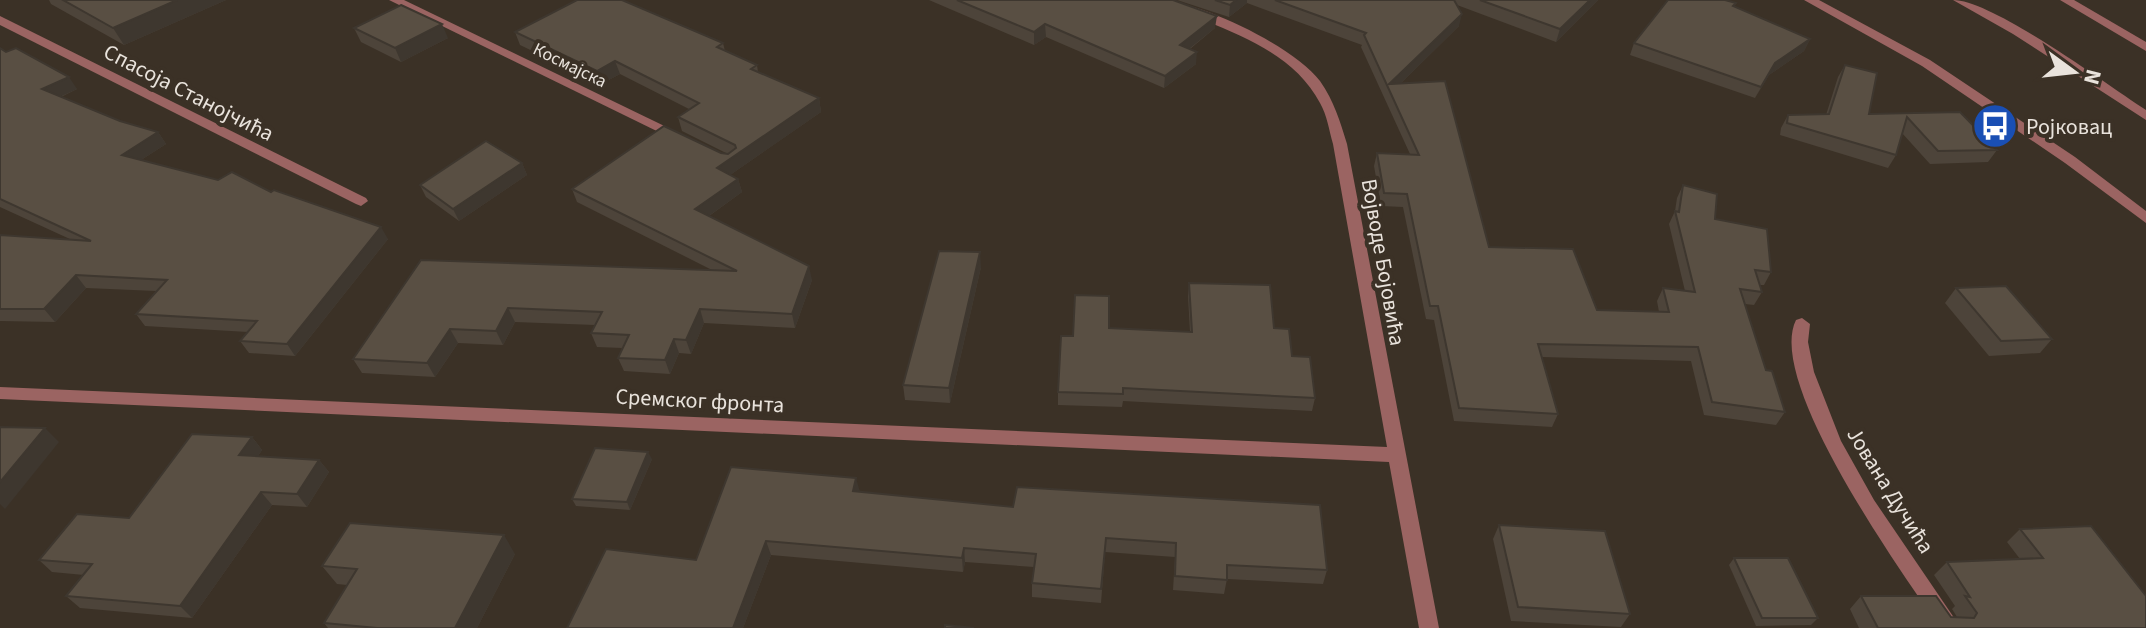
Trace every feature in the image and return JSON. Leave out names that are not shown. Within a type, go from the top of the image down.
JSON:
[{"type":"street","name":"Космајска","points":[[395,0],[687,141]]},
{"type":"street","name":"Војводе Бојовића","points":[[1161,0],[1273,48],[1305,73],[1327,102],[1340,144],[1429,628]]},
{"type":"street","points":[[1810,0],[1926,63],[2070,160],[2144,215]]},
{"type":"street","points":[[1959,0],[2017,31],[2146,116]]},
{"type":"street","points":[[2066,0],[2146,47]]},
{"type":"street","name":"Спасоја Станојчића","points":[[0,20],[361,201]]},
{"type":"street","name":"Јована Дучића","points":[[1802,324],[1798,334],[1801,350],[1826,434],[1861,496],[1951,628]]},
{"type":"street","name":"Сремског фронта","points":[[0,393],[1397,455]]},
{"type":"building","points":[[63,0],[177,0],[113,28]]},
{"type":"building","points":[[577,0],[622,0],[723,43],[717,47],[757,65],[751,69],[819,98],[717,168],[738,179],[695,209],[809,266],[792,314],[700,309],[686,340],[674,339],[665,360],[618,358],[629,335],[591,333],[602,312],[508,308],[496,331],[450,329],[427,363],[353,359],[421,260],[737,271],[572,189],[664,126],[721,153],[728,154],[736,148],[678,117],[699,103],[615,61],[597,71],[515,32]]},
{"type":"building","points":[[957,0],[1173,0],[1217,16],[1180,45],[1197,52],[1165,76],[1045,24],[1034,32]]},
{"type":"building","points":[[1215,0],[1236,0],[1230,5]]},
{"type":"building","points":[[1275,0],[1454,0],[1462,14],[1389,84],[1445,81],[1489,247],[1573,249],[1597,310],[1669,312],[1663,288],[1695,292],[1675,211],[1679,212],[1683,185],[1717,194],[1715,219],[1767,229],[1771,272],[1755,270],[1762,292],[1740,289],[1766,370],[1772,371],[1785,412],[1712,402],[1698,347],[1538,344],[1558,414],[1459,408],[1438,306],[1430,306],[1407,194],[1384,193],[1377,153],[1419,155],[1364,35],[1366,33]]},
{"type":"building","points":[[1480,0],[1590,0],[1560,29]]},
{"type":"building","points":[[1668,0],[1725,0],[1736,3],[1733,6],[1810,39],[1775,63],[1761,87],[1634,43]]},
{"type":"building","points":[[401,5],[442,24],[395,48],[354,28]]},
{"type":"building","points":[[0,48],[6,52],[16,48],[69,77],[42,89],[120,121],[158,132],[122,155],[218,180],[232,172],[271,192],[274,190],[381,227],[287,344],[240,341],[257,321],[136,314],[167,280],[76,275],[44,309],[0,309],[0,235],[91,241],[0,199]]},
{"type":"building","points":[[1845,65],[1877,73],[1869,114],[1960,112],[1997,150],[1938,151],[1907,117],[1896,155],[1787,123],[1788,115],[1829,114]]},
{"type":"building","points":[[486,141],[522,163],[453,209],[420,185]]},
{"type":"building","points":[[939,251],[980,252],[949,388],[903,385]]},
{"type":"building","points":[[1189,283],[1270,285],[1274,328],[1289,329],[1292,356],[1310,357],[1315,398],[1123,388],[1123,394],[1058,392],[1061,336],[1073,336],[1075,295],[1109,296],[1109,328],[1192,332]]},
{"type":"building","points":[[2006,286],[2052,339],[2001,341],[1956,288]]},
{"type":"building","points":[[0,427],[45,428],[0,482]]},
{"type":"building","points":[[192,434],[252,437],[239,455],[319,460],[297,494],[261,492],[180,606],[66,596],[92,564],[39,560],[77,514],[129,518]]},
{"type":"building","points":[[595,448],[648,452],[627,502],[572,499]]},
{"type":"building","points":[[731,467],[856,478],[853,491],[1013,507],[1017,487],[1320,505],[1327,570],[1227,565],[1227,580],[1175,576],[1176,543],[1106,538],[1101,589],[1032,583],[1036,554],[964,548],[962,558],[766,541],[733,628],[567,628],[606,549],[696,560]]},
{"type":"building","points":[[350,523],[504,535],[455,628],[377,628],[324,623],[357,569],[322,566]]},
{"type":"building","points":[[1499,525],[1605,531],[1630,614],[1518,607]]},
{"type":"building","points":[[2091,526],[2146,596],[2146,628],[1878,628],[1861,596],[1936,596],[1951,617],[1974,618],[1977,613],[1965,596],[1970,597],[1947,562],[2043,558],[2020,529]]},
{"type":"building","points":[[1734,558],[1788,558],[1818,618],[1762,618]]},
{"type":"building","points":[[945,625],[974,628],[945,628]]},
{"type":"place","name":"Ројковац","points":[[1995,126]]}]
